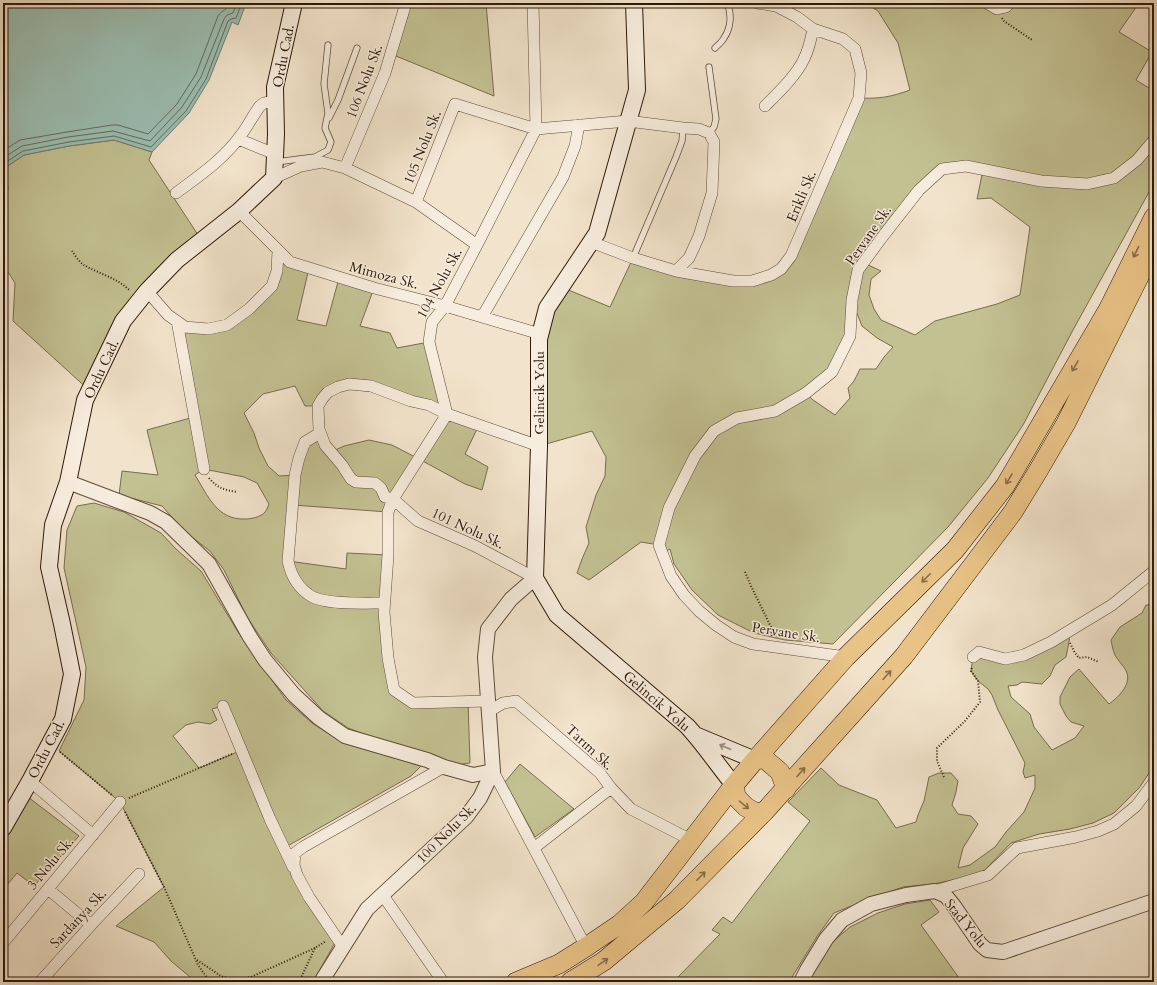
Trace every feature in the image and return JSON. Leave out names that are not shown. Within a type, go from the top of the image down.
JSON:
[{"type":"highway","points":[[516,982],[559,964],[620,924],[644,902],[734,785],[846,657],[955,550],[1005,486],[1109,308],[1154,217]]},
{"type":"highway","points":[[570,982],[604,961],[677,900],[765,812],[904,656],[1013,512],[1066,423],[1154,247]]},
{"type":"highway","points":[[755,760],[766,760],[780,772],[786,789]]},
{"type":"highway","points":[[734,785],[738,800],[746,808],[756,812],[765,812]]},
{"type":"main road","name":"Ordu Cad.","points":[[3,828],[27,787],[63,719],[72,674],[49,567],[53,525],[68,482],[85,400],[123,321],[144,296],[176,260],[239,211],[274,178],[276,87],[294,3]]},
{"type":"main road","name":"Gelincik Yolu","points":[[634,3],[637,90],[597,233],[547,308],[539,339],[539,446],[535,578],[557,615],[687,726],[695,735]]},
{"type":"main road","points":[[695,735],[755,760]]},
{"type":"main road","points":[[695,735],[734,785]]},
{"type":"street","name":"106 Nolu Sk.","points":[[345,168],[385,73],[406,3]]},
{"type":"street","points":[[533,3],[536,129],[628,121],[699,129],[709,133],[714,142],[712,193],[699,236],[689,258],[676,272]]},
{"type":"street","name":"Erikli Sk.","points":[[591,242],[676,272],[733,281],[752,281],[782,269],[791,256],[859,98],[861,73],[855,49],[843,39],[813,29],[797,17],[776,6],[757,3]]},
{"type":"street","points":[[987,3],[997,9],[1006,7],[1009,3]]},
{"type":"street","points":[[765,106],[786,85],[803,60],[809,47],[813,29]]},
{"type":"street","points":[[176,193],[195,180],[216,162],[238,139],[260,106],[264,103],[276,101]]},
{"type":"street","name":"105 Nolu Sk.","points":[[416,202],[455,104],[536,129]]},
{"type":"street","points":[[482,317],[563,177],[575,146],[579,125]]},
{"type":"street","name":"104 Nolu Sk.","points":[[447,414],[429,342],[432,322],[445,306],[536,129]]},
{"type":"street","points":[[238,139],[275,158]]},
{"type":"street","name":"Pervane Sk.","points":[[846,657],[753,644],[734,637],[699,611],[684,595],[671,576],[659,545],[668,508],[695,456],[714,431],[737,418],[775,411],[806,393],[832,372],[850,336],[852,300],[858,270],[919,190],[942,169],[966,166],[1041,182],[1087,184],[1114,178],[1137,160],[1154,140]]},
{"type":"street","points":[[274,178],[301,166],[322,162],[345,168],[416,202],[477,245]]},
{"type":"street","name":"Mimoza Sk.","points":[[239,211],[290,262],[374,288],[445,306],[540,334]]},
{"type":"street","points":[[144,296],[185,327],[208,329],[227,325],[249,309],[272,286],[277,271],[278,251]]},
{"type":"street","points":[[177,321],[204,469]]},
{"type":"street","points":[[384,604],[327,602],[312,597],[302,589],[290,572],[288,561],[295,475],[305,442],[320,434],[318,429],[318,406],[328,392],[349,384],[371,386],[412,401],[429,405],[447,414],[539,446]]},
{"type":"street","points":[[447,414],[393,499],[388,512],[388,555],[384,604],[388,658],[394,690],[413,703],[488,706]]},
{"type":"street","name":"101 Nolu Sk.","points":[[320,434],[325,445],[342,465],[351,479],[356,482],[375,483],[385,497],[393,499],[418,521],[475,546],[535,578]]},
{"type":"street","points":[[68,482],[150,512],[166,522],[209,564],[250,637],[265,660],[294,695],[319,718],[345,736],[473,775],[493,772]]},
{"type":"street","points":[[973,657],[979,652],[1005,659],[1024,656],[1070,631],[1112,605],[1154,571]]},
{"type":"street","points":[[535,578],[510,599],[488,629],[485,657],[493,772],[586,947]]},
{"type":"street","name":"Tarım Sk.","points":[[488,706],[516,701],[600,773],[611,788],[631,809],[692,840]]},
{"type":"street","points":[[223,706],[270,820],[297,875],[343,947]]},
{"type":"street","points":[[297,875],[294,865],[295,852],[444,767]]},
{"type":"street","name":"100 Nolu Sk.","points":[[321,982],[367,909],[466,817],[480,798],[493,772]]},
{"type":"street","points":[[935,891],[988,875],[1017,848],[1076,837],[1098,831],[1114,824],[1136,806],[1154,782]]},
{"type":"street","points":[[27,787],[93,835]]},
{"type":"street","points":[[534,848],[611,788]]},
{"type":"street","name":"3 Nolu Sk.","points":[[3,942],[120,802]]},
{"type":"street","name":"Sardanya Sk.","points":[[40,982],[139,874]]},
{"type":"street","points":[[48,889],[91,925]]},
{"type":"street","name":"Stad Yolu","points":[[801,982],[826,939],[842,920],[871,904],[906,895],[935,891],[946,896],[980,944],[987,950],[1003,952],[1154,901]]},
{"type":"street","points":[[382,894],[443,982]]},
{"type":"lane","points":[[715,48],[724,38],[728,30],[730,10],[727,3]]},
{"type":"lane","points":[[275,158],[315,157],[328,150],[331,142],[325,128],[328,113],[324,84],[328,45]]},
{"type":"lane","points":[[326,123],[338,100],[357,48]]},
{"type":"lane","points":[[709,67],[716,119],[714,127],[709,133]]},
{"type":"lane","points":[[633,258],[676,157],[682,141],[683,128]]},
{"type":"lane","points":[[8,806],[27,787]]},
{"type":"path","points":[[997,9],[1004,21],[1032,40]]},
{"type":"path","points":[[72,251],[82,264],[144,296]]},
{"type":"path","points":[[204,469],[214,484],[224,490],[237,492]]},
{"type":"path","points":[[745,572],[771,627],[774,647]]},
{"type":"path","points":[[1070,631],[1070,642],[1079,658],[1087,658],[1099,662]]},
{"type":"path","points":[[944,777],[937,761],[937,748],[965,721],[980,702],[978,681],[971,671],[973,657]]},
{"type":"path","points":[[50,744],[120,802],[164,887],[198,965],[210,982]]},
{"type":"path","points":[[120,802],[242,750]]},
{"type":"path","points":[[196,959],[221,976],[234,980],[251,977],[315,948],[334,935]]},
{"type":"path","points":[[299,982],[315,948]]},
{"type":"shaded area","points":[[406,3],[486,3],[494,96],[391,54]]},
{"type":"shaded area","points":[[865,3],[987,3],[991,6],[1009,3],[1139,3],[1119,32],[1152,52],[1136,80],[1154,91],[1154,183],[1073,330],[1023,425],[988,478],[948,527],[833,644],[785,640],[754,633],[718,615],[692,590],[674,564],[670,549],[662,553],[659,545],[641,542],[589,580],[577,573],[589,543],[586,527],[596,495],[605,476],[606,457],[592,431],[539,446],[539,339],[561,287],[610,307],[633,258],[733,281],[781,269],[859,98],[885,97],[910,90],[898,43],[878,11]],"holes":[[[942,169],[983,170],[977,199],[991,198],[1030,227],[1020,295],[997,304],[935,321],[915,335],[881,320],[874,309],[869,295],[871,279],[881,271],[864,263]],[[852,301],[862,326],[877,338],[893,347],[876,369],[860,369],[854,381],[848,388],[850,398],[835,415],[813,400],[806,393],[832,372],[850,336]]]},
{"type":"shaded area","points":[[114,140],[152,152],[149,160],[202,241],[147,291],[90,391],[13,321],[15,283],[3,264],[3,231],[8,187],[3,177],[3,169],[24,155],[69,146]]},
{"type":"shaded area","points":[[278,251],[309,268],[297,320],[326,326],[339,278],[374,288],[360,326],[390,333],[397,348],[429,342],[447,414],[396,395],[338,387],[318,406],[305,406],[295,386],[263,394],[244,413],[268,466],[279,476],[295,475],[299,458],[320,433],[331,452],[344,446],[369,440],[392,445],[419,459],[388,512],[293,505],[288,561],[346,569],[347,553],[388,555],[384,612],[394,690],[413,703],[468,701],[470,763],[456,765],[379,740],[348,728],[323,711],[271,653],[247,617],[224,570],[210,551],[184,531],[162,506],[119,495],[122,471],[158,475],[147,430],[194,417],[177,321],[185,327],[227,325],[272,286]],"holes":[[[204,469],[244,477],[257,483],[269,504],[266,511],[263,514],[253,518],[245,519],[227,516],[214,505],[195,475]]]},
{"type":"shaded area","points":[[447,414],[479,425],[465,454],[488,467],[482,490],[465,484],[419,459]]},
{"type":"shaded area","points":[[94,503],[124,512],[161,533],[176,549],[201,571],[238,632],[286,700],[312,723],[340,741],[421,766],[411,776],[284,848],[337,939],[313,982],[196,982],[171,961],[154,942],[116,926],[164,887],[120,802],[59,751],[84,700],[86,667],[64,568],[67,530],[77,506]],"holes":[[[223,706],[242,750],[199,768],[173,736],[186,725],[198,722],[210,724],[217,720],[212,709]]]},
{"type":"shaded area","points":[[1146,605],[1154,605],[1154,766],[1139,788],[1114,813],[1093,823],[1070,829],[1039,834],[1011,843],[981,874],[933,884],[903,887],[834,913],[818,935],[789,982],[688,982],[678,977],[720,934],[712,930],[723,917],[732,923],[810,821],[788,802],[821,768],[839,785],[877,800],[896,828],[916,822],[924,801],[929,777],[939,773],[951,773],[958,781],[952,805],[958,814],[971,816],[978,824],[963,848],[958,868],[970,865],[995,847],[1024,812],[1035,788],[1035,775],[1025,778],[1023,772],[1025,763],[992,695],[988,689],[978,681],[971,671],[973,657],[1005,659],[1070,631],[1066,657],[1055,665],[1050,676],[1042,684],[1022,682],[1017,685],[1008,686],[1011,697],[1030,714],[1034,727],[1052,750],[1075,738],[1084,726],[1071,722],[1060,704],[1060,697],[1070,677],[1079,669],[1109,704],[1125,687],[1128,678],[1127,673],[1115,655],[1111,640],[1120,627],[1142,613]]},
{"type":"shaded area","points":[[520,764],[574,809],[535,837],[505,782]]},
{"type":"shaded area","points":[[28,797],[79,836],[34,886],[17,873],[3,890],[3,841]]},
{"type":"shaded area","points":[[930,900],[939,912],[921,925],[962,982],[805,982],[830,944],[850,927],[878,913],[905,904]]},
{"type":"water","points":[[3,3],[246,3],[238,25],[232,22],[209,80],[189,113],[152,152],[114,140],[69,146],[24,155],[3,169]]},
{"type":"water","points":[[3,177],[8,187],[3,231]]}]
